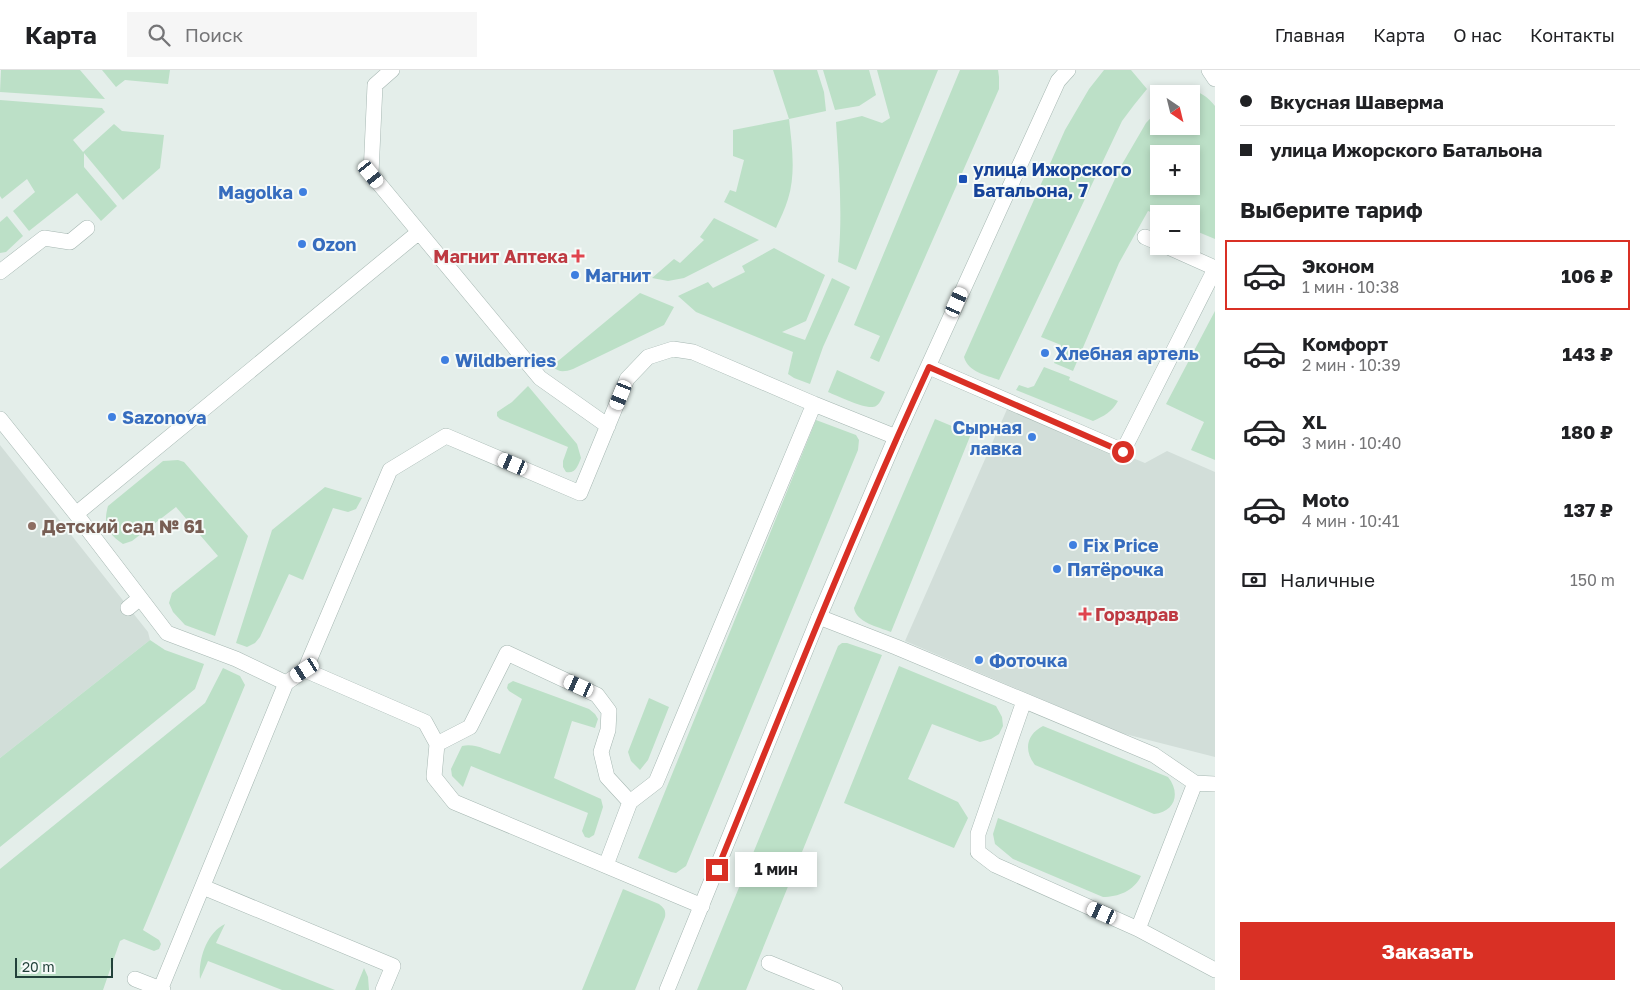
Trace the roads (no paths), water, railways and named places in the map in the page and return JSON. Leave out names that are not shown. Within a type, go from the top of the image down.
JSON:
[{"type":"street","points":[[392,70],[375,85],[371,174],[540,378],[608,426]]},
{"type":"street","points":[[1209,70],[1215,79]]},
{"type":"street","points":[[667,990],[819,617],[896,437],[929,367],[1058,74]]},
{"type":"street","points":[[0,272],[44,238],[70,242],[87,228]]},
{"type":"street","points":[[76,514],[419,232]]},
{"type":"street","points":[[1144,236],[1150,239]]},
{"type":"street","points":[[929,367],[1123,452],[1215,268],[1186,255]]},
{"type":"street","points":[[135,979],[161,990],[286,683],[305,670],[390,470],[446,436],[580,493],[627,379],[648,357],[672,349],[693,352],[896,437]]},
{"type":"street","points":[[606,865],[630,802],[656,782],[814,404]]},
{"type":"street","points":[[0,419],[167,633],[236,658],[286,683]]},
{"type":"street","points":[[128,608],[140,598]]},
{"type":"street","points":[[819,617],[896,646],[1154,755],[1195,783],[1215,784]]},
{"type":"street","points":[[438,744],[470,726],[507,653],[597,695],[609,711],[608,730],[601,752],[606,777],[630,802]]},
{"type":"street","points":[[305,670],[426,722],[438,744],[434,778],[454,802],[702,906]]},
{"type":"street","points":[[1024,701],[978,834],[978,852],[995,865],[1138,929],[1215,970]]},
{"type":"street","points":[[1138,929],[1195,783]]},
{"type":"street","points":[[203,887],[393,966],[383,990]]},
{"type":"street","points":[[769,963],[835,990]]},
{"type":"place","name":"улица Ижорского Батальона, 7","points":[[963,179]]},
{"type":"place","name":"Magolka","points":[[303,192]]},
{"type":"place","name":"Ozon","points":[[302,244]]},
{"type":"place","name":"Магнит Аптека","points":[[578,256]]},
{"type":"place","name":"Магнит","points":[[575,275]]},
{"type":"place","name":"Хлебная артель","points":[[1045,353]]},
{"type":"place","name":"Wildberries","points":[[445,360]]},
{"type":"place","name":"Sazonova","points":[[112,417]]},
{"type":"place","name":"Сырная лавка","points":[[1032,437]]},
{"type":"place","name":"Детский сад № 61","points":[[32,526]]},
{"type":"place","name":"Fix Price","points":[[1073,545]]},
{"type":"place","name":"Пятёрочка","points":[[1057,569]]},
{"type":"place","name":"Горздрав","points":[[1085,614]]},
{"type":"place","name":"Фоточка","points":[[979,660]]}]
